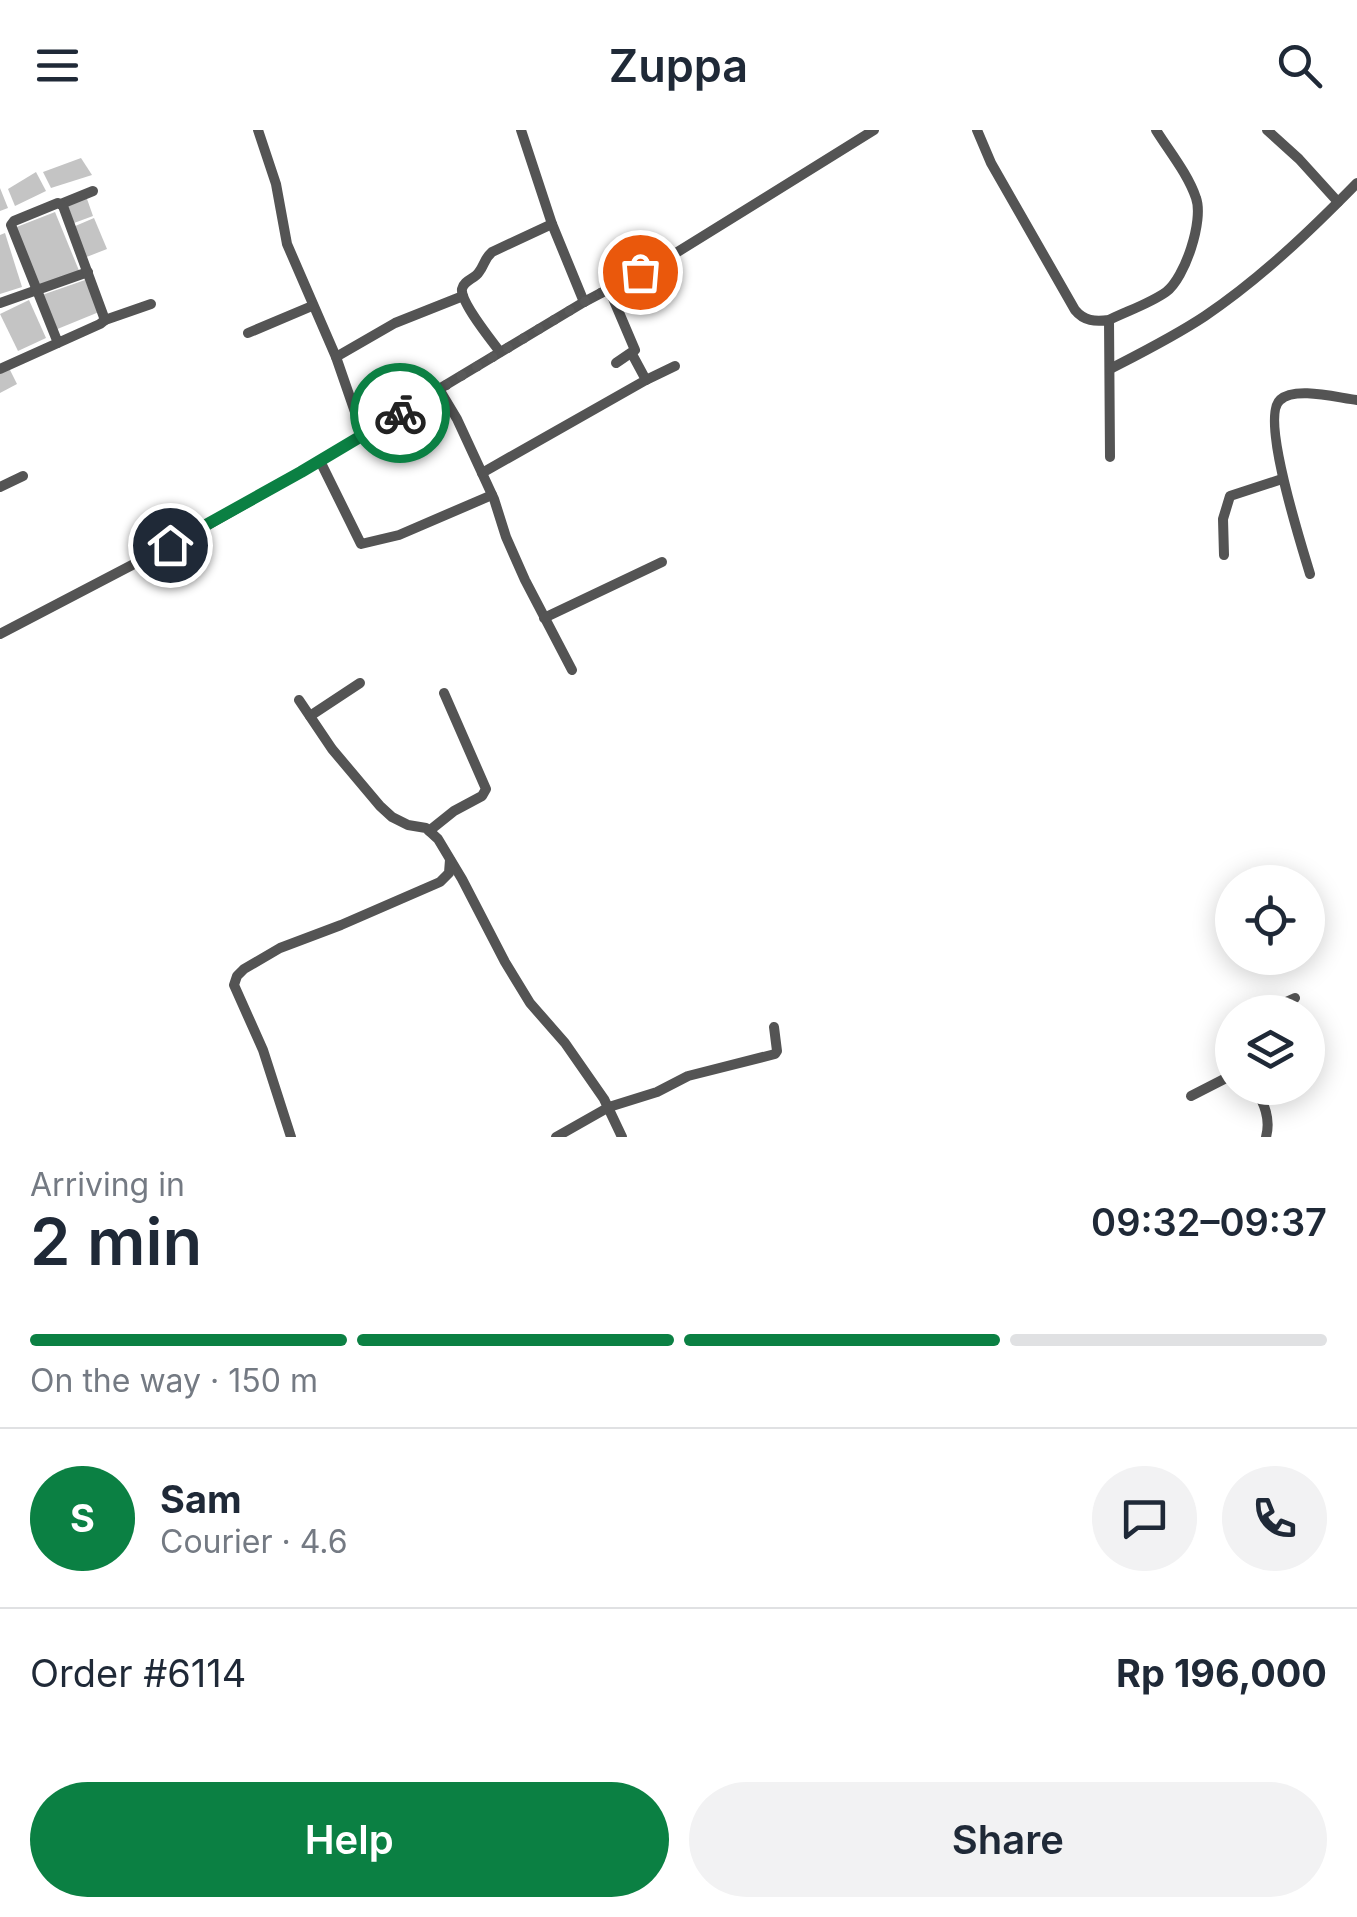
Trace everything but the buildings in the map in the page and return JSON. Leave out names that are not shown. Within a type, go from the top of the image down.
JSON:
[{"type":"street","points":[[258,130],[276,184],[287,244],[336,357],[363,435]]},
{"type":"street","points":[[521,130],[552,224],[584,302]]},
{"type":"street","points":[[0,634],[201,529],[320,461],[584,302],[672,256],[874,130]]},
{"type":"street","points":[[978,130],[991,163],[1074,310],[1087,320],[1109,320],[1171,288],[1199,224],[1196,196],[1156,130]]},
{"type":"street","points":[[1267,130],[1338,202]]},
{"type":"street","points":[[1110,369],[1205,316],[1279,258],[1357,183]]},
{"type":"street","points":[[58,343],[12,223],[93,192]]},
{"type":"street","points":[[61,204],[105,320]]},
{"type":"street","points":[[500,352],[463,296],[464,284],[480,272],[483,261],[492,252],[552,224]]},
{"type":"street","points":[[0,303],[88,272]]},
{"type":"street","points":[[608,289],[634,348],[632,354],[616,363]]},
{"type":"street","points":[[336,357],[395,323],[463,296]]},
{"type":"street","points":[[0,369],[105,320],[151,304]]},
{"type":"street","points":[[248,333],[312,306]]},
{"type":"street","points":[[1109,320],[1110,456]]},
{"type":"street","points":[[632,354],[646,380]]},
{"type":"street","points":[[482,473],[676,366]]},
{"type":"street","points":[[439,388],[492,494],[506,537],[544,618],[572,670]]},
{"type":"street","points":[[1310,574],[1282,479],[1274,412],[1280,400],[1289,395],[1357,400]]},
{"type":"street","points":[[320,461],[361,544],[399,534],[492,494]]},
{"type":"street","points":[[0,488],[23,476]]},
{"type":"street","points":[[1224,555],[1223,519],[1230,496],[1282,479]]},
{"type":"street","points":[[544,618],[662,562]]},
{"type":"street","points":[[310,716],[360,683]]},
{"type":"street","points":[[430,831],[485,793],[444,693]]},
{"type":"street","points":[[299,700],[332,749],[380,806],[392,817],[430,831],[450,859],[530,1003],[565,1043],[608,1108],[622,1137]]},
{"type":"street","points":[[291,1137],[263,1050],[234,986],[237,976],[280,948],[440,882],[449,873],[450,859]]},
{"type":"street","points":[[556,1137],[608,1108],[688,1076],[775,1054],[774,1027]]},
{"type":"street","points":[[1191,1096],[1215,1084]]},
{"type":"street","points":[[1263,1105],[1268,1116],[1266,1137]]},
{"type":"way so far","points":[[400,413],[640,272]]},
{"type":"route","points":[[170,545],[400,413]]}]
